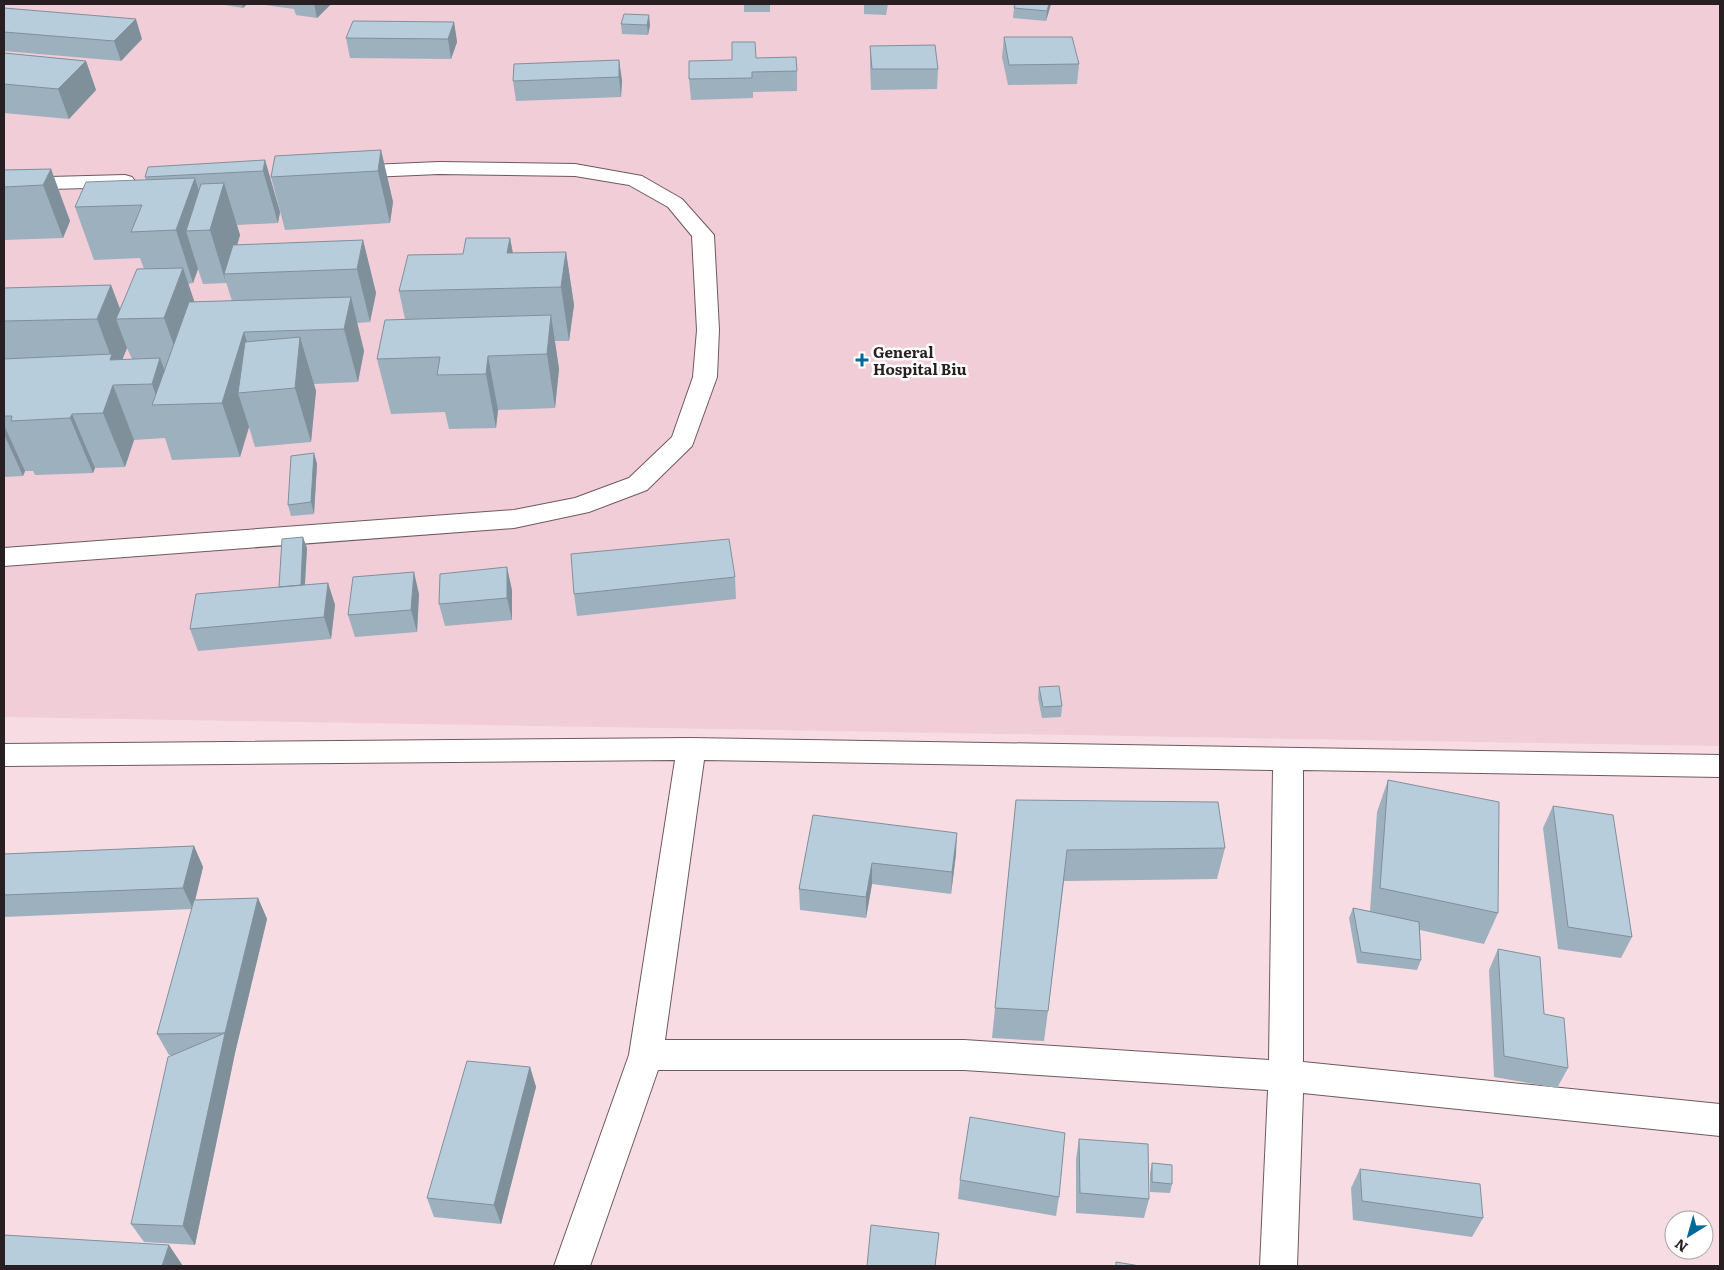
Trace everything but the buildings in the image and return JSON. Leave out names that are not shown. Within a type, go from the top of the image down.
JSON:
[{"type":"street","points":[[4,557],[514,519],[580,506],[638,484],[683,440],[705,378],[708,330],[703,234],[675,203],[635,180],[576,170],[439,168],[324,174]]},
{"type":"street","points":[[4,180],[50,183],[149,180]]},
{"type":"street","points":[[572,1266],[646,1055],[691,749]]},
{"type":"street","points":[[4,755],[691,749],[1720,766]]},
{"type":"street","points":[[1278,1266],[1286,1076],[1288,758]]},
{"type":"street","points":[[646,1055],[964,1055],[1286,1076],[1720,1120]]},
{"type":"shaded area","name":"General Hospital Biu","points":[[4,4],[1720,4],[1720,746],[4,717]]},
{"type":"place","name":"General Hospital Biu","points":[[862,360]]}]
